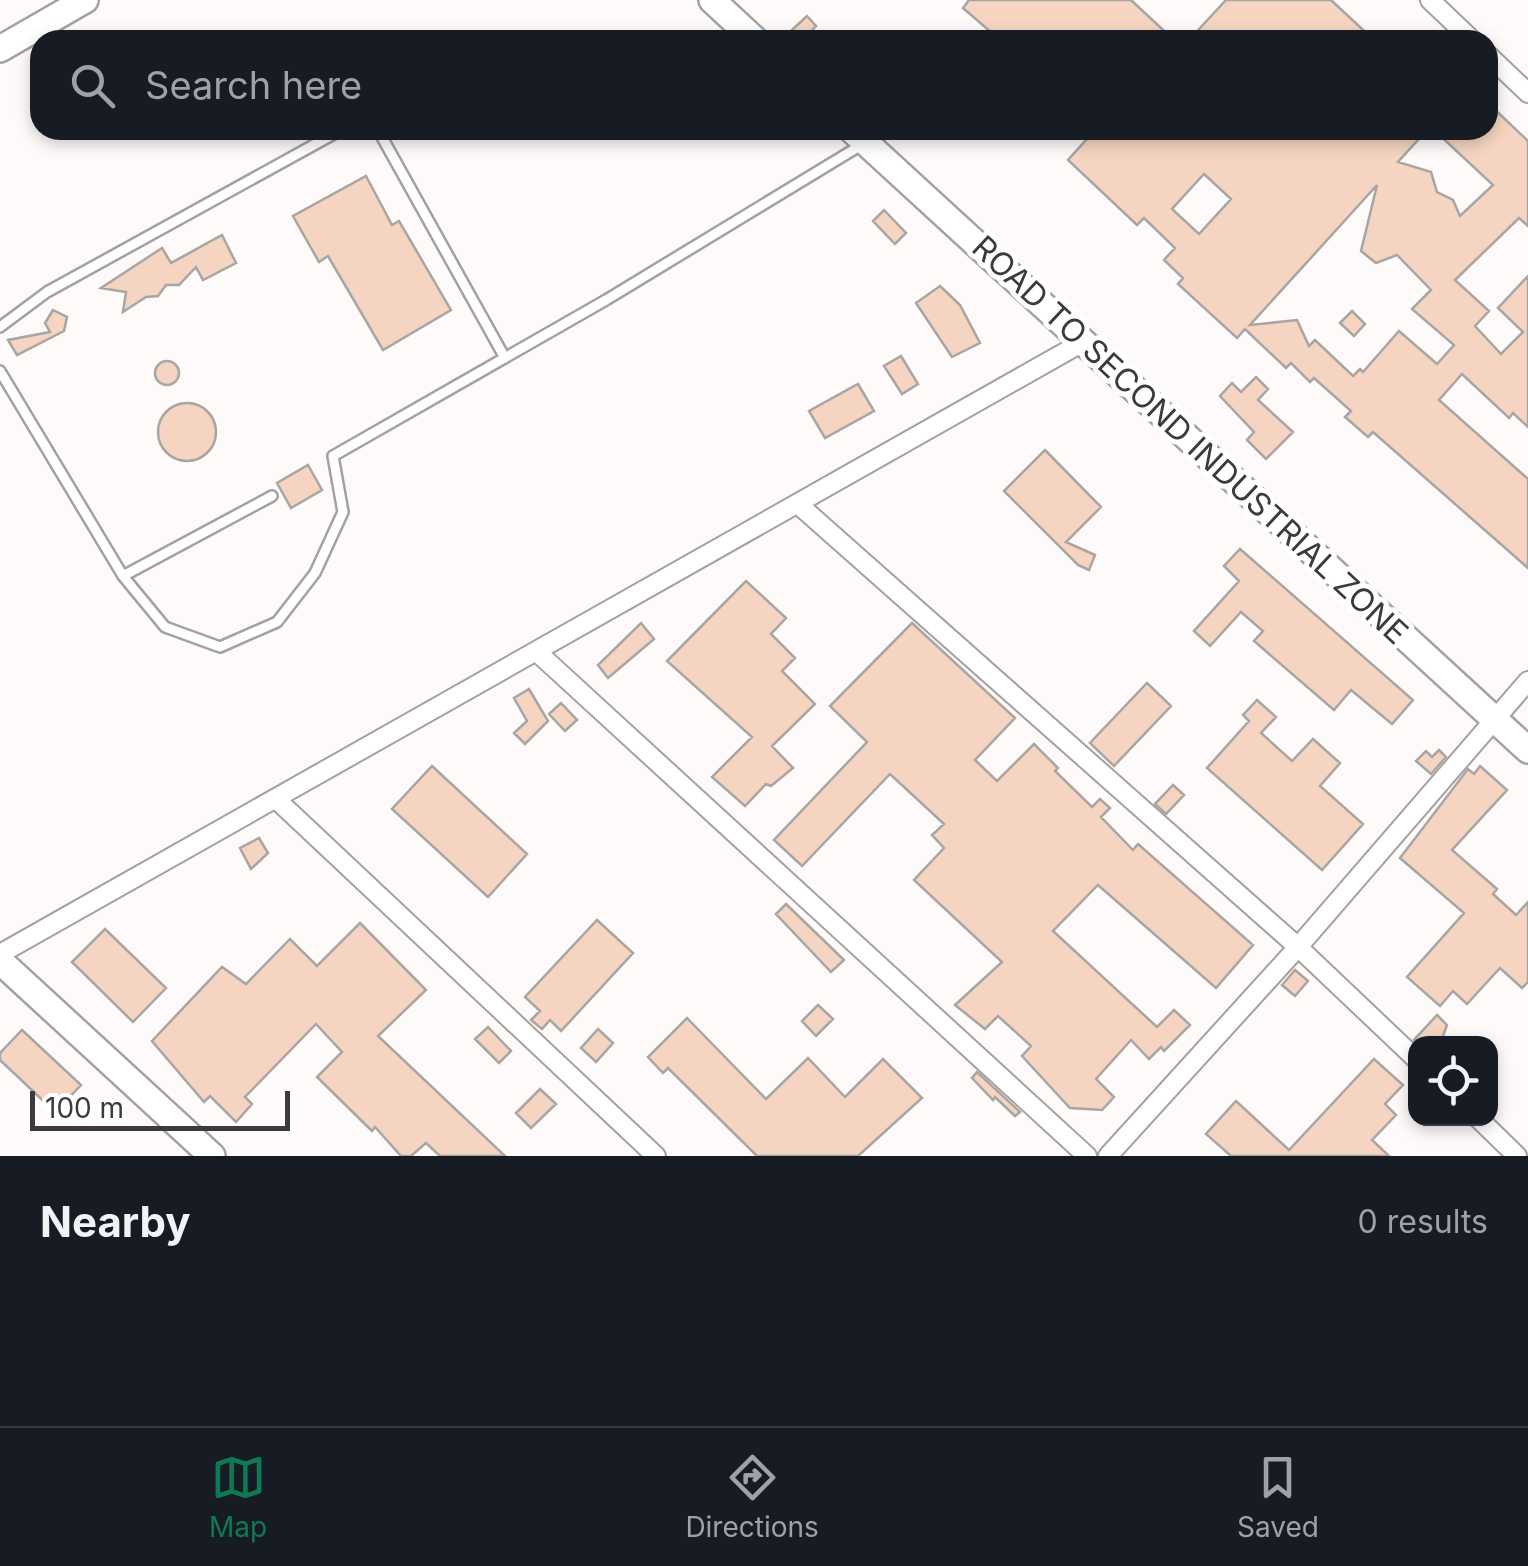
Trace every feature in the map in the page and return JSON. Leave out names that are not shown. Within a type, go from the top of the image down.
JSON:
[{"type":"street","points":[[33,30],[84,0]]},
{"type":"street","points":[[712,0],[744,30]]},
{"type":"street","points":[[1430,0],[1462,30]]},
{"type":"street","points":[[0,49],[30,32]]},
{"type":"street","points":[[1498,64],[1528,92]]},
{"type":"street","name":"ROAD TO SECOND INDUSTRIAL ZONE","points":[[863,140],[1528,750]]},
{"type":"street","points":[[212,1156],[0,958],[1083,342]]},
{"type":"street","points":[[799,504],[1298,947],[1408,1051]]},
{"type":"street","points":[[538,652],[1087,1156]]},
{"type":"street","points":[[1108,1156],[1298,947],[1528,681]]},
{"type":"street","points":[[276,799],[656,1156]]},
{"type":"street","points":[[1486,1126],[1518,1156]]},
{"type":"lane","points":[[0,327],[47,292],[323,140]]},
{"type":"lane","points":[[384,140],[505,358]]},
{"type":"lane","points":[[0,371],[122,576],[165,626],[220,647],[277,622],[314,573],[343,512],[333,456],[505,358],[853,140]]},
{"type":"lane","points":[[122,576],[272,496]]},
{"type":"building","points":[[969,0],[1131,0],[1163,30],[988,30],[963,8]]},
{"type":"building","points":[[1226,0],[1331,0],[1363,30],[1198,30]]},
{"type":"building","points":[[807,16],[816,26],[812,30],[792,30]]},
{"type":"building","points":[[1498,112],[1528,141],[1528,226],[1519,218],[1455,280],[1489,311],[1475,326],[1501,354],[1523,332],[1498,308],[1528,276],[1528,427],[1513,413],[1509,418],[1462,374],[1439,400],[1528,479],[1528,568],[1373,432],[1368,437],[1345,417],[1351,411],[1314,378],[1310,382],[1291,363],[1286,368],[1245,329],[1237,338],[1178,284],[1183,278],[1164,260],[1175,248],[1144,218],[1137,225],[1068,160],[1086,140],[1418,140],[1398,162],[1431,172],[1437,192],[1453,200],[1460,216],[1493,185],[1445,140],[1498,140]],"holes":[[[1204,174],[1231,199],[1199,234],[1172,209]],[[1377,185],[1361,251],[1376,263],[1397,255],[1431,290],[1412,309],[1454,345],[1437,364],[1399,331],[1363,372],[1360,369],[1353,376],[1315,340],[1309,346],[1297,320],[1250,325]]]},
{"type":"building","points":[[366,176],[392,225],[399,221],[451,310],[383,350],[328,256],[319,262],[293,216]]},
{"type":"building","points":[[884,210],[906,233],[895,244],[873,221]]},
{"type":"building","points":[[222,235],[236,263],[203,280],[196,267],[179,285],[166,285],[158,296],[146,297],[123,312],[126,292],[101,288],[162,248],[171,263]]},
{"type":"building","points":[[940,286],[960,305],[980,343],[952,357],[916,303]]},
{"type":"building","points":[[53,310],[67,317],[64,331],[17,355],[8,340],[50,332],[45,323]]},
{"type":"building","points":[[1352,311],[1365,324],[1354,336],[1340,323]]},
{"type":"building","points":[[901,356],[918,384],[902,394],[884,366]]},
{"type":"building","points":[[167,361],[179,373],[167,385],[155,373]]},
{"type":"building","points":[[1256,377],[1268,389],[1258,400],[1293,432],[1266,459],[1247,440],[1254,432],[1220,396],[1232,383],[1241,392]]},
{"type":"building","points":[[858,384],[874,411],[825,438],[809,411]]},
{"type":"building","points":[[187,403],[208,411],[216,432],[208,453],[187,461],[166,453],[158,432],[166,411]]},
{"type":"building","points":[[1045,450],[1101,507],[1066,542],[1095,555],[1089,570],[1078,565],[1004,491]]},
{"type":"building","points":[[308,465],[322,490],[291,508],[277,483]]},
{"type":"building","points":[[1240,549],[1413,700],[1392,724],[1351,690],[1334,710],[1254,641],[1263,631],[1241,612],[1210,646],[1194,631],[1239,581],[1224,566]]},
{"type":"building","points":[[746,581],[786,618],[771,634],[795,658],[782,671],[815,704],[772,746],[793,768],[771,786],[766,784],[745,806],[712,777],[752,737],[667,661]]},
{"type":"building","points":[[641,623],[654,639],[608,678],[598,665]]},
{"type":"building","points":[[912,623],[1015,718],[975,760],[997,781],[1034,744],[1092,807],[1100,799],[1110,808],[1101,817],[1133,850],[1138,844],[1253,945],[1216,988],[1098,885],[1053,931],[1157,1027],[1174,1010],[1190,1025],[1164,1051],[1161,1047],[1149,1059],[1131,1040],[1096,1079],[1114,1097],[1102,1110],[1070,1108],[1022,1056],[1031,1046],[998,1016],[985,1029],[955,1005],[1002,962],[914,880],[944,848],[932,835],[944,824],[890,774],[802,866],[774,840],[867,742],[830,706]]},
{"type":"building","points":[[1147,683],[1171,706],[1114,766],[1090,743]]},
{"type":"building","points":[[529,689],[548,721],[525,744],[514,733],[527,721],[514,698]]},
{"type":"building","points":[[1257,700],[1276,717],[1261,733],[1292,761],[1313,739],[1340,763],[1320,786],[1363,824],[1322,870],[1207,768],[1249,721],[1243,715]]},
{"type":"building","points":[[561,703],[577,720],[565,731],[549,714]]},
{"type":"building","points":[[1439,750],[1446,757],[1431,774],[1416,761],[1426,751],[1432,757]]},
{"type":"building","points":[[432,766],[527,854],[488,897],[392,809]]},
{"type":"building","points":[[1480,766],[1507,790],[1452,850],[1497,889],[1493,894],[1516,915],[1528,902],[1528,982],[1522,988],[1500,968],[1467,1004],[1453,991],[1440,1006],[1407,977],[1464,913],[1400,858],[1468,769],[1474,774]]},
{"type":"building","points":[[1173,785],[1184,795],[1166,814],[1155,804]]},
{"type":"building","points":[[259,838],[268,853],[251,869],[240,848]]},
{"type":"building","points":[[786,904],[844,960],[831,972],[776,914]]},
{"type":"building","points":[[597,920],[633,953],[561,1031],[550,1020],[542,1029],[531,1020],[540,1011],[525,997]]},
{"type":"building","points":[[360,923],[426,990],[378,1036],[505,1156],[440,1156],[426,1143],[411,1156],[401,1156],[375,1127],[372,1131],[317,1077],[342,1052],[316,1024],[245,1097],[252,1104],[236,1122],[210,1096],[204,1102],[152,1041],[222,967],[246,984],[290,939],[317,966]]},
{"type":"building","points":[[105,929],[166,988],[133,1022],[72,962]]},
{"type":"building","points":[[1295,970],[1308,981],[1295,996],[1282,985]]},
{"type":"building","points":[[818,1005],[833,1019],[816,1036],[802,1021]]},
{"type":"building","points":[[1437,1015],[1447,1025],[1443,1036],[1418,1036]]},
{"type":"building","points":[[687,1018],[766,1099],[808,1058],[845,1097],[883,1059],[922,1098],[858,1156],[757,1156],[668,1068],[663,1073],[648,1057]]},
{"type":"building","points":[[488,1027],[511,1051],[499,1063],[475,1039]]},
{"type":"building","points":[[598,1029],[613,1043],[596,1062],[581,1048]]},
{"type":"building","points":[[22,1030],[81,1085],[55,1112],[0,1060],[0,1053]]},
{"type":"building","points":[[1374,1059],[1403,1085],[1385,1104],[1396,1115],[1372,1140],[1389,1156],[1231,1156],[1206,1134],[1236,1101],[1289,1150]]},
{"type":"building","points":[[977,1072],[1020,1112],[1015,1116],[995,1097],[993,1100],[972,1078]]},
{"type":"building","points":[[540,1089],[556,1104],[531,1128],[516,1113]]}]
